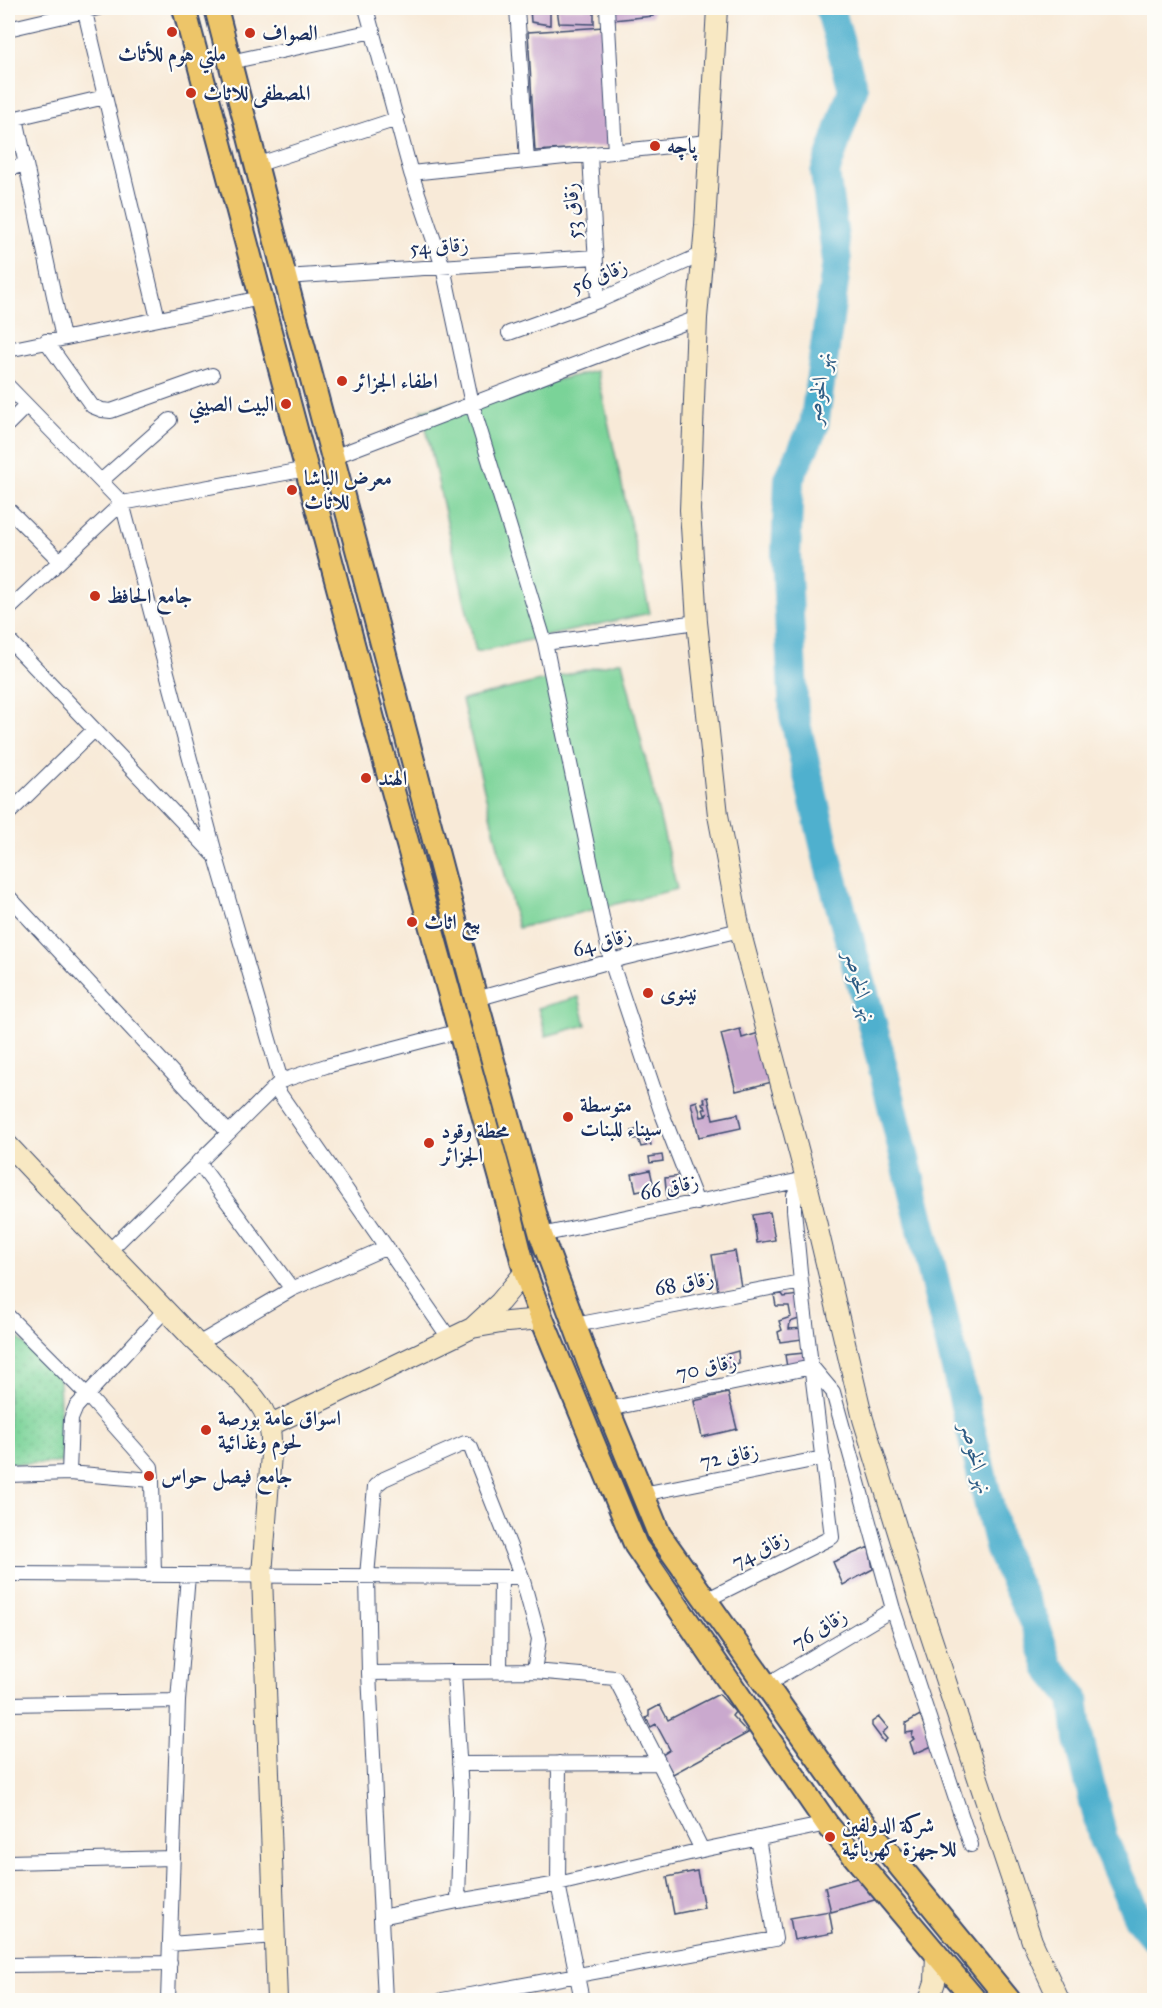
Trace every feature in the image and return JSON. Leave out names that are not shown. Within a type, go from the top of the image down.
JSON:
[{"type":"main road","points":[[184,8],[373,719],[525,1272],[542,1319],[636,1546],[827,1824],[975,2001]]},
{"type":"main road","points":[[216,8],[476,999],[541,1235],[608,1409],[659,1534],[858,1815],[1009,2001]]},
{"type":"street","points":[[366,8],[411,173],[443,267],[472,404],[545,643],[611,960],[661,1111],[697,1203]]},
{"type":"street","points":[[517,8],[527,161]]},
{"type":"street","points":[[607,8],[615,152]]},
{"type":"street","points":[[717,8],[703,254],[697,318],[690,510],[697,622],[718,815],[740,930],[806,1179],[866,1430],[917,1594],[1032,1941],[1059,2001]]},
{"type":"street","points":[[8,29],[89,9],[105,97],[158,319]]},
{"type":"street","points":[[230,62],[373,31]]},
{"type":"street","points":[[63,338],[26,164],[12,119],[105,97]]},
{"type":"street","points":[[256,165],[397,119]]},
{"type":"street","points":[[411,173],[708,142]]},
{"type":"street","name":"زقاق 53","points":[[590,155],[598,301]]},
{"type":"street","points":[[8,169],[26,164]]},
{"type":"street","name":"زقاق 56","points":[[509,333],[598,301],[703,254]]},
{"type":"street","name":"زقاق 54","points":[[285,277],[596,257]]},
{"type":"street","points":[[8,350],[261,298]]},
{"type":"street","points":[[333,457],[697,318]]},
{"type":"street","points":[[46,341],[92,406],[102,410],[111,411],[212,375]]},
{"type":"street","points":[[8,386],[122,503],[278,1084],[450,1339]]},
{"type":"street","points":[[8,424],[26,406]]},
{"type":"street","points":[[101,481],[170,420]]},
{"type":"street","points":[[8,610],[122,503],[307,469]]},
{"type":"street","points":[[8,509],[60,561]]},
{"type":"street","points":[[545,643],[697,622]]},
{"type":"street","points":[[8,639],[216,857]]},
{"type":"street","points":[[8,814],[94,730]]},
{"type":"street","points":[[8,896],[228,1132]]},
{"type":"street","name":"زقاق 64","points":[[476,999],[611,960],[740,930]]},
{"type":"street","points":[[109,1251],[278,1084],[326,1066],[460,1030]]},
{"type":"street","points":[[8,1145],[198,1344],[255,1398],[264,1411],[269,1426],[271,1454],[262,1575],[277,2001]]},
{"type":"street","points":[[198,1162],[292,1289]]},
{"type":"street","points":[[806,1179],[794,1195],[801,1282],[823,1458]]},
{"type":"street","name":"زقاق 66","points":[[541,1235],[806,1179]]},
{"type":"street","points":[[198,1344],[292,1289],[387,1247]]},
{"type":"street","points":[[269,1426],[472,1328],[500,1302],[525,1272]]},
{"type":"street","name":"زقاق 68","points":[[575,1325],[801,1282]]},
{"type":"street","points":[[69,1473],[71,1419],[76,1407],[165,1310]]},
{"type":"street","points":[[8,1316],[87,1395],[150,1467],[154,1575]]},
{"type":"street","points":[[472,1328],[542,1319]]},
{"type":"street","points":[[812,1367],[833,1392],[893,1609],[971,1845]]},
{"type":"street","name":"زقاق 70","points":[[608,1409],[812,1367]]},
{"type":"street","points":[[385,2001],[369,1673],[367,1576],[375,1486],[384,1479],[465,1443],[471,1448],[522,1577],[539,1639],[534,1671]]},
{"type":"street","name":"زقاق 72","points":[[643,1494],[823,1458]]},
{"type":"street","name":"زقاق 74","points":[[706,1600],[832,1537],[823,1458]]},
{"type":"street","points":[[8,1475],[69,1473],[152,1480]]},
{"type":"street","points":[[8,1574],[522,1577]]},
{"type":"street","points":[[168,2001],[178,1701],[188,1575]]},
{"type":"street","points":[[500,1671],[501,1577]]},
{"type":"street","name":"زقاق 76","points":[[766,1686],[893,1609]]},
{"type":"street","points":[[369,1673],[534,1671],[615,1678],[702,1850]]},
{"type":"street","points":[[454,1672],[460,1792],[458,1901]]},
{"type":"street","points":[[8,1704],[178,1701]]},
{"type":"street","points":[[560,1763],[558,1884],[582,2001]]},
{"type":"street","points":[[459,1764],[659,1763]]},
{"type":"street","points":[[381,1917],[558,1884],[702,1850],[827,1824]]},
{"type":"street","points":[[442,2001],[775,1939],[758,1838]]},
{"type":"street","points":[[8,1862],[173,1858]]},
{"type":"street","points":[[170,1944],[275,1936]]},
{"type":"street","points":[[929,2001],[935,1982],[936,1953]]},
{"type":"street","points":[[8,1965],[170,1963]]},
{"type":"green space","points":[[597,371],[650,613],[476,652],[422,410]]},
{"type":"green space","points":[[622,661],[677,889],[518,928],[462,700]]},
{"type":"green space","points":[[579,997],[586,1025],[546,1036],[538,1008]]},
{"type":"green space","points":[[8,1328],[59,1378],[62,1463],[8,1464]]},
{"type":"building","points":[[530,8],[550,8],[550,25],[531,22]]},
{"type":"building","points":[[557,8],[594,8],[594,24],[559,23]]},
{"type":"building","points":[[611,8],[653,8],[653,16],[613,20]]},
{"type":"building","points":[[604,27],[611,146],[535,151],[528,32]]},
{"type":"building","points":[[740,1029],[742,1038],[759,1033],[772,1082],[736,1091],[721,1034]]},
{"type":"building","points":[[708,1097],[713,1119],[738,1114],[741,1128],[699,1137],[691,1103],[697,1101],[701,1117],[706,1116],[703,1109],[706,1109],[702,1103],[705,1103],[704,1098]]},
{"type":"building","points":[[645,1127],[651,1145],[641,1147],[638,1138],[634,1139],[632,1131]]},
{"type":"building","points":[[662,1155],[663,1161],[650,1163],[649,1157]]},
{"type":"building","points":[[650,1170],[654,1187],[636,1191],[632,1174]]},
{"type":"building","points":[[681,1176],[683,1188],[671,1189],[672,1198],[667,1199],[665,1178]]},
{"type":"building","points":[[770,1212],[775,1240],[757,1243],[753,1215]]},
{"type":"building","points":[[735,1251],[741,1287],[718,1291],[712,1255]]},
{"type":"building","points":[[782,1294],[784,1297],[799,1295],[802,1318],[790,1322],[789,1329],[805,1328],[810,1364],[787,1367],[785,1355],[804,1353],[802,1339],[780,1342],[778,1332],[782,1330],[779,1321],[791,1317],[789,1306],[776,1306],[774,1295]]},
{"type":"building","points":[[738,1351],[739,1363],[726,1368],[724,1355]]},
{"type":"building","points":[[728,1393],[737,1429],[702,1437],[694,1401]]},
{"type":"building","points":[[869,1547],[873,1569],[843,1585],[833,1562]]},
{"type":"building","points":[[719,1694],[735,1712],[732,1716],[748,1733],[673,1774],[662,1755],[670,1750],[656,1724],[651,1727],[646,1718],[649,1716],[649,1711],[660,1705],[668,1720]]},
{"type":"building","points":[[920,1715],[932,1746],[914,1754],[910,1742],[914,1739],[913,1732],[906,1733],[906,1723]]},
{"type":"building","points":[[879,1717],[888,1728],[882,1733],[887,1739],[884,1742],[872,1726],[872,1722]]},
{"type":"building","points":[[697,1871],[704,1908],[674,1914],[667,1877]]},
{"type":"building","points":[[864,1876],[878,1899],[831,1912],[825,1887]]},
{"type":"building","points":[[829,1911],[833,1933],[794,1940],[790,1918]]},
{"type":"waterway","name":"نهر الخوصر","points":[[830,8],[853,89],[825,173],[837,261],[814,426],[789,479],[786,555],[794,716],[829,865],[872,1023],[1000,1550],[1035,1624],[1049,1667],[1074,1698],[1079,1739],[1103,1839],[1139,1919],[1154,1937]]},
{"type":"place","name":"ملتي هوم للأثاث","points":[[172,32]]},
{"type":"place","name":"الصواف","points":[[250,33]]},
{"type":"place","name":"المصطفى للاثاث","points":[[191,93]]},
{"type":"place","name":"پاچه","points":[[655,146]]},
{"type":"place","name":"اطفاء الجزائر","points":[[342,381]]},
{"type":"place","name":"البيت الصيني","points":[[286,404]]},
{"type":"place","name":"معرض الباشا للاثاث","points":[[292,490]]},
{"type":"place","name":"جامع الحافظ","points":[[95,596]]},
{"type":"place","name":"الهند","points":[[366,778]]},
{"type":"place","name":"بيع اثاث","points":[[412,922]]},
{"type":"place","name":"نينوى","points":[[648,993]]},
{"type":"place","name":"متوسطة سيناء للبنات","points":[[568,1117]]},
{"type":"place","name":"محطة وقود الجزائر","points":[[429,1143]]},
{"type":"place","name":"اسواق عامة بورصة لحوم وغذائية","points":[[206,1430]]},
{"type":"place","name":"جامع فيصل حواس","points":[[149,1476]]},
{"type":"place","name":"شركة الدولفين للاجهزة كهربائية","points":[[830,1837]]}]
